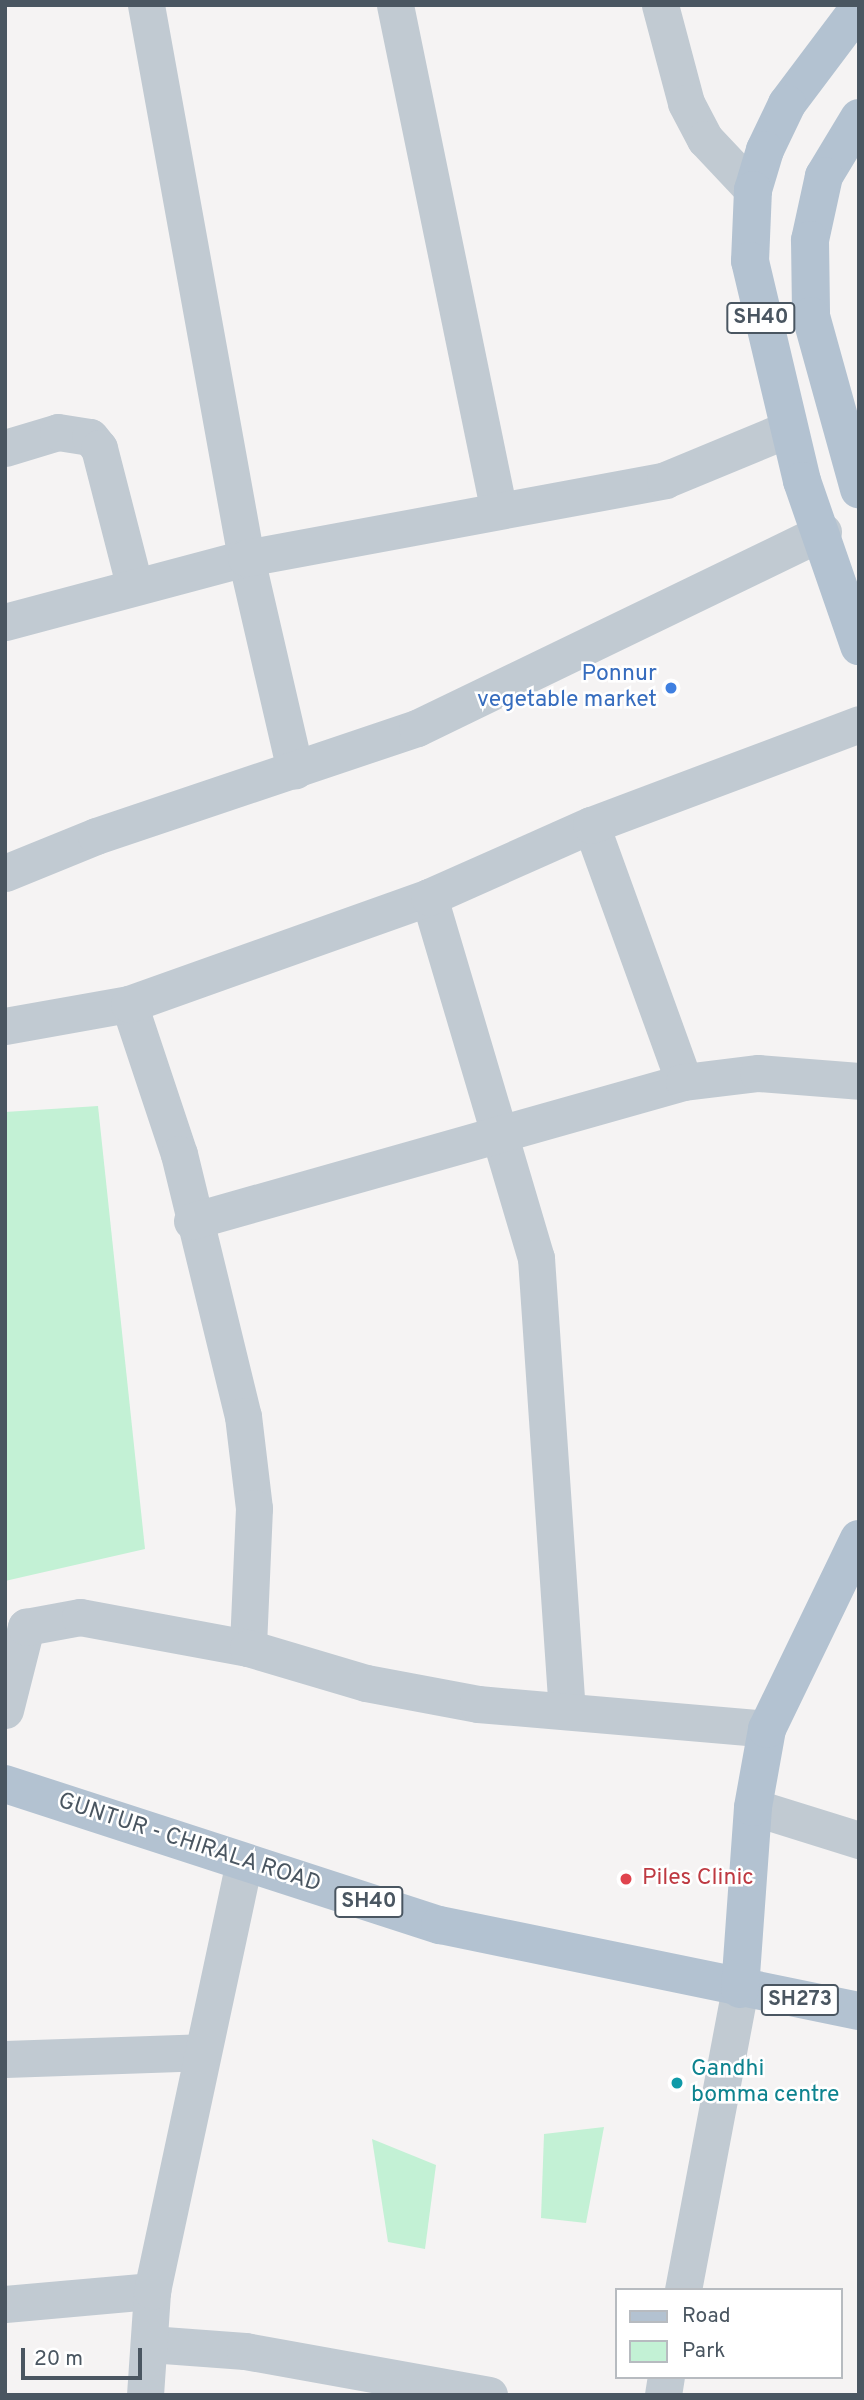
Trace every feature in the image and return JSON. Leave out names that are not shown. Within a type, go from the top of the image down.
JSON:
[{"type":"main road","name":"SH40","points":[[859,8],[787,104],[753,190],[750,261],[788,429],[859,646]]},
{"type":"main road","name":"SH40","points":[[859,118],[824,176],[810,240],[811,316],[859,489]]},
{"type":"main road","points":[[740,1989],[753,1807],[767,1729],[859,1539]]},
{"type":"main road","name":"GUNTUR - CHIRALA ROAD","points":[[5,1784],[440,1924],[740,1989],[859,2011]]},
{"type":"street","points":[[146,5],[246,558],[295,770]]},
{"type":"street","points":[[395,5],[498,506]]},
{"type":"street","points":[[660,5],[686,103],[705,139],[753,190]]},
{"type":"street","points":[[5,622],[134,584],[246,558],[498,506],[665,480],[788,429]]},
{"type":"street","points":[[5,448],[58,432],[90,437],[99,448],[134,584]]},
{"type":"street","points":[[5,873],[417,728],[823,533]]},
{"type":"street","points":[[5,1026],[128,1004],[429,897],[592,825],[859,724]]},
{"type":"street","points":[[592,825],[684,1082]]},
{"type":"street","points":[[429,897],[536,1258],[568,1707]]},
{"type":"street","points":[[128,1004],[179,1154],[192,1221],[243,1416],[254,1508],[248,1647]]},
{"type":"street","points":[[192,1221],[501,1138],[592,1105],[684,1082],[758,1073],[859,1081]]},
{"type":"street","points":[[5,1710],[26,1627],[80,1616],[248,1647],[416,1692],[478,1704],[568,1707],[767,1729]]},
{"type":"street","points":[[753,1807],[859,1840]]},
{"type":"street","points":[[145,2395],[152,2291],[201,2052],[244,1863]]},
{"type":"street","points":[[683,2288],[740,1989]]},
{"type":"street","points":[[5,2059],[201,2052]]},
{"type":"street","points":[[5,2304],[152,2291]]},
{"type":"street","points":[[150,2344],[245,2351],[489,2395]]},
{"type":"green space","points":[[98,1106],[145,1549],[5,1581],[5,1112]]},
{"type":"green space","points":[[604,2127],[586,2223],[541,2218],[544,2134]]},
{"type":"green space","points":[[372,2139],[436,2165],[425,2249],[388,2242]]},
{"type":"place","name":"Ponnur vegetable market","points":[[671,688]]},
{"type":"place","name":"Piles Clinic","points":[[626,1879]]},
{"type":"place","name":"Gandhi bomma centre","points":[[677,2083]]}]
